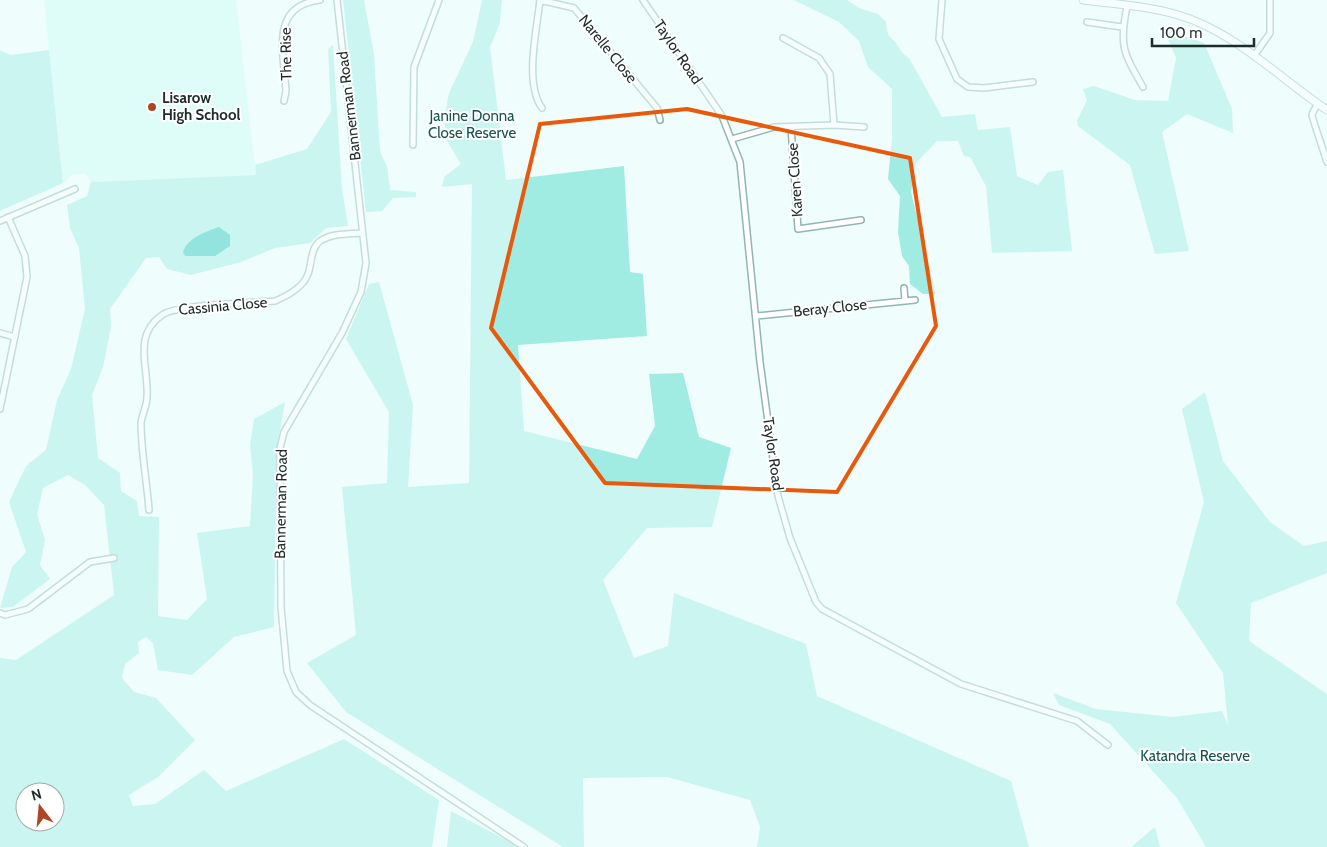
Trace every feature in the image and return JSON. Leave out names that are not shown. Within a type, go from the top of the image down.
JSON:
[{"type":"street","name":"The Rise","points":[[284,100],[285,22],[293,9],[306,2],[320,0]]},
{"type":"street","name":"Bannerman Road","points":[[337,0],[366,263],[362,292],[342,334],[284,432],[280,448],[281,606],[286,671],[296,692],[310,705],[524,847]]},
{"type":"street","points":[[413,145],[414,67],[439,0]]},
{"type":"street","points":[[540,0],[532,70],[538,102],[542,108]]},
{"type":"street","name":"Narelle Close","points":[[540,0],[574,8],[657,108],[660,120]]},
{"type":"street","name":"Taylor Road","points":[[642,0],[722,116],[740,162],[760,362],[778,496],[790,538],[812,594],[822,609],[961,684],[1077,722],[1108,745]]},
{"type":"street","points":[[942,0],[939,39],[957,78],[968,87],[984,88],[1033,82]]},
{"type":"street","points":[[1083,0],[1148,8],[1179,15],[1206,26],[1254,56],[1327,110]]},
{"type":"street","points":[[1254,56],[1270,33],[1270,0]]},
{"type":"street","points":[[1127,6],[1121,40],[1144,87]]},
{"type":"street","points":[[1087,22],[1122,27]]},
{"type":"street","points":[[783,38],[819,58],[830,74],[834,125]]},
{"type":"street","points":[[1318,104],[1312,115],[1313,122],[1322,142],[1327,162]]},
{"type":"street","points":[[732,138],[774,127],[834,125],[864,127]]},
{"type":"street","name":"Karen Close","points":[[791,127],[798,229],[861,220]]},
{"type":"street","points":[[0,221],[75,189]]},
{"type":"street","points":[[0,409],[26,287],[27,267],[8,217]]},
{"type":"street","name":"Cassinia Close","points":[[149,510],[141,423],[147,396],[143,346],[146,333],[154,322],[163,314],[177,310],[275,301],[300,285],[308,275],[311,257],[319,242],[336,234],[362,233]]},
{"type":"street","points":[[904,288],[905,301]]},
{"type":"street","name":"Beray Close","points":[[756,316],[915,300]]},
{"type":"street","points":[[0,333],[15,337]]},
{"type":"street","points":[[0,613],[5,615],[28,609],[90,562],[114,558]]},
{"type":"highlighted area","points":[[687,109],[910,158],[936,326],[837,492],[605,483],[491,328],[540,124]]},
{"type":"shaded area","name":"Lisarow High School","points":[[44,0],[236,0],[256,175],[91,182],[86,174],[74,174],[63,183]]},
{"type":"shaded area","points":[[219,227],[230,235],[230,246],[215,256],[185,256],[183,252],[185,247],[193,239]]},
{"type":"green space","points":[[343,0],[364,0],[374,54],[380,152],[387,166],[390,190],[416,192],[416,197],[393,198],[382,211],[366,212]]},
{"type":"green space","name":"Janine Donna Close Reserve","points":[[482,0],[502,0],[500,23],[490,47],[506,180],[624,166],[630,272],[643,274],[647,336],[518,345],[524,431],[637,459],[655,426],[649,374],[683,373],[699,437],[731,448],[712,527],[647,528],[603,580],[634,658],[668,646],[674,593],[806,644],[817,696],[1011,781],[1029,847],[757,847],[760,827],[750,800],[667,777],[583,778],[584,847],[563,847],[346,712],[307,663],[356,635],[342,487],[387,483],[389,412],[346,339],[369,284],[379,282],[413,405],[408,487],[469,483],[472,184],[442,187],[444,177],[461,164],[447,141],[444,120],[449,93],[473,42]]},
{"type":"green space","points":[[794,0],[847,0],[859,8],[878,14],[886,22],[887,31],[890,36],[903,54],[909,58],[942,117],[975,114],[978,130],[1010,127],[1017,176],[1038,185],[1048,172],[1063,170],[1072,251],[992,253],[986,186],[970,157],[964,156],[958,141],[937,141],[916,163],[911,192],[936,294],[923,294],[910,284],[909,266],[902,256],[898,232],[900,196],[888,179],[892,139],[892,89],[868,67],[859,41],[839,22]]},
{"type":"green space","points":[[1163,28],[1204,43],[1232,109],[1233,133],[1187,114],[1162,132],[1189,251],[1155,254],[1130,165],[1078,126],[1077,121],[1087,100],[1083,89],[1094,86],[1135,100],[1168,101],[1176,58]]},
{"type":"green space","points":[[333,45],[342,189],[348,226],[326,228],[310,243],[275,248],[241,262],[191,275],[167,269],[159,257],[146,258],[110,309],[111,327],[103,367],[92,395],[98,458],[120,473],[121,491],[137,501],[139,516],[159,517],[158,616],[187,620],[207,599],[197,533],[250,526],[253,474],[250,445],[254,419],[285,402],[277,447],[274,627],[234,637],[192,675],[158,670],[153,643],[146,637],[138,642],[139,653],[125,664],[122,678],[134,692],[156,698],[195,740],[158,777],[129,795],[133,806],[155,804],[204,770],[226,791],[344,739],[439,800],[432,847],[0,847],[0,658],[16,660],[114,595],[104,505],[85,485],[68,475],[43,488],[37,514],[45,540],[40,565],[50,579],[13,607],[0,608],[12,567],[26,552],[9,502],[26,466],[46,450],[57,400],[71,369],[85,309],[79,248],[70,228],[67,205],[87,196],[91,182],[256,175],[255,165],[307,149],[331,112],[328,49]]},
{"type":"green space","points":[[0,50],[11,55],[49,50],[63,183],[0,211]]},
{"type":"green space","name":"Katandra Reserve","points":[[1205,392],[1223,461],[1270,522],[1304,546],[1327,541],[1327,573],[1251,603],[1249,641],[1327,694],[1327,847],[1206,847],[1177,798],[1110,724],[1059,705],[1053,693],[1096,709],[1173,717],[1222,711],[1228,725],[1223,673],[1176,603],[1204,502],[1182,409]]},
{"type":"green space","points":[[451,811],[520,847],[447,847]]},
{"type":"green space","points":[[1155,827],[1160,847],[1131,847]]},
{"type":"place","name":"Lisarow High School","points":[[152,107]]}]
